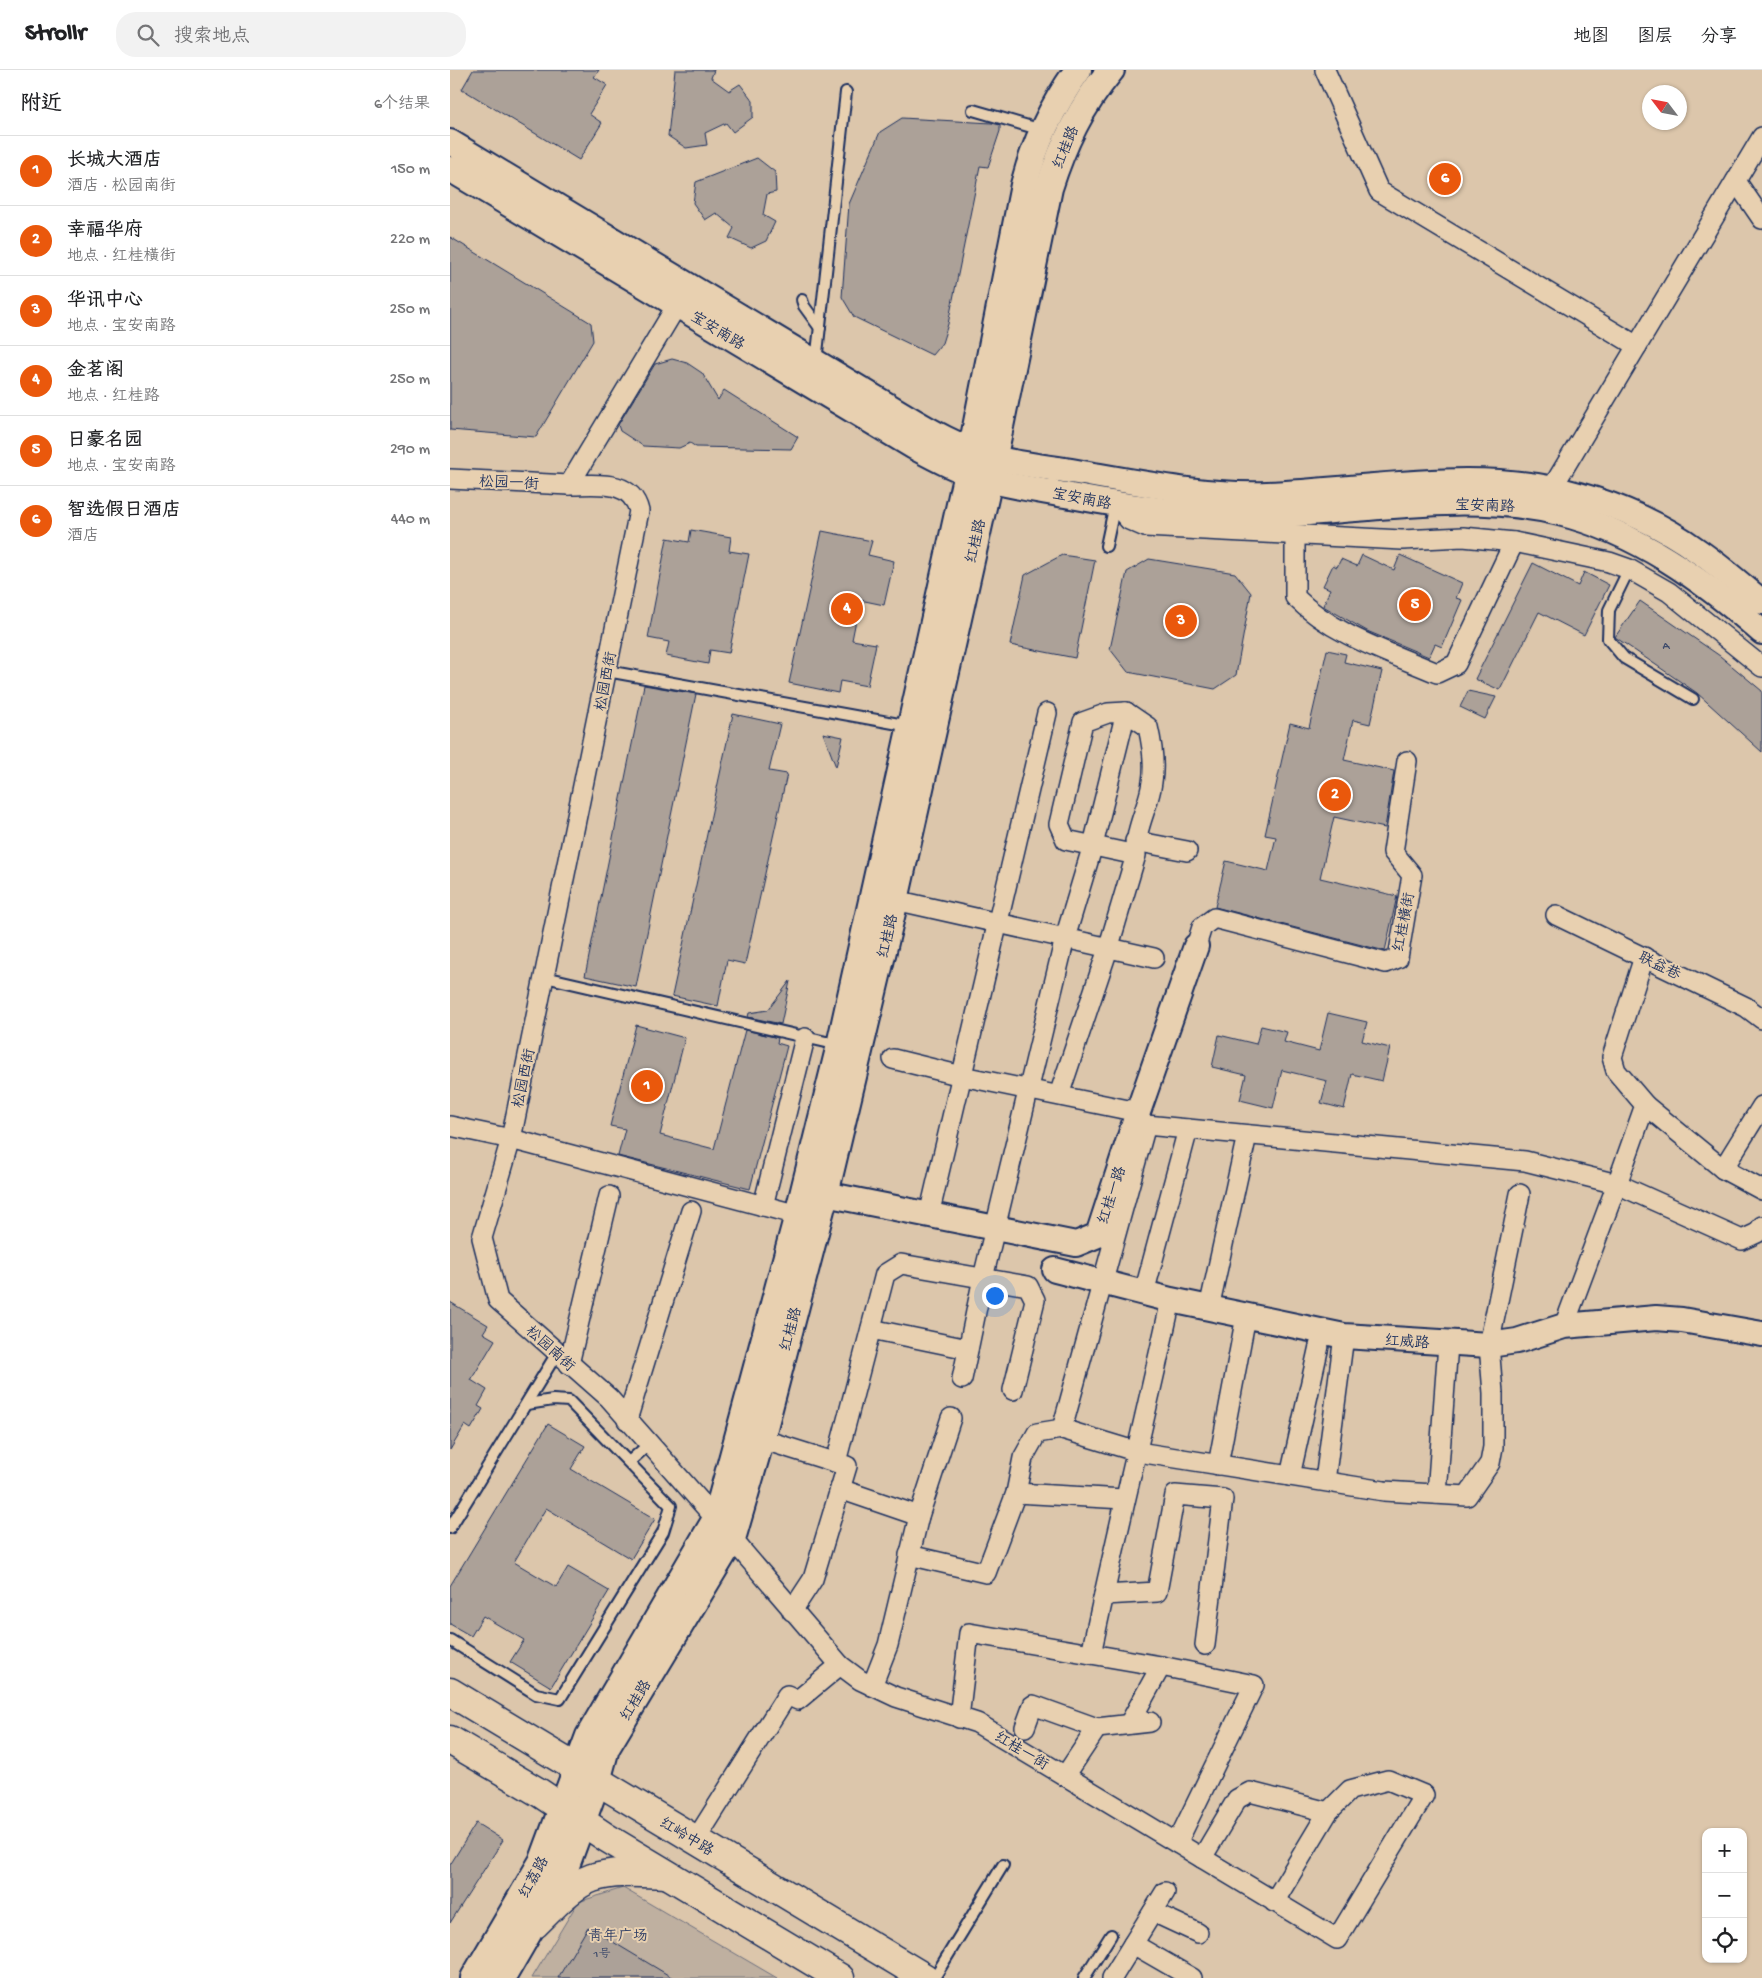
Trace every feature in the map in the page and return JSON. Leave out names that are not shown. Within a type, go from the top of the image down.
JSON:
[{"type":"main road","name":"红桂路","points":[[587,1775],[606,1748],[732,1539],[761,1439],[825,1194],[895,900],[980,465],[1024,185],[1033,150],[1042,130],[1063,91],[1078,70]]},
{"type":"main road","name":"红桂路","points":[[587,1775],[589,1736],[716,1519],[798,1215],[840,1045],[911,726],[980,465],[1049,188],[1060,152],[1074,122],[1096,88],[1111,70]]},
{"type":"main road","name":"红岭中路","points":[[450,1692],[925,1978]]},
{"type":"main road","points":[[450,1740],[840,1978]]},
{"type":"main road","name":"红荔路","points":[[502,1978],[564,1871],[573,1815],[587,1775]]},
{"type":"main road","name":"红荔路","points":[[474,1978],[543,1860],[573,1815]]},
{"type":"main road","points":[[535,1924],[563,1897],[592,1878],[607,1874],[667,1874]]},
{"type":"street","points":[[1325,70],[1378,191],[1637,346]]},
{"type":"street","points":[[1552,488],[1762,136]]},
{"type":"street","name":"宝安南路","points":[[450,142],[922,426],[980,465],[1176,489],[1266,494],[1429,481],[1482,479],[1552,488],[1615,507],[1677,537],[1698,551],[1762,602]]},
{"type":"street","name":"宝安南路","points":[[450,169],[914,447],[1115,504],[1179,512],[1278,515],[1435,504],[1530,507],[1560,513],[1599,527],[1667,559],[1714,592],[1762,632]]},
{"type":"street","points":[[1736,180],[1762,219]]},
{"type":"street","points":[[568,485],[677,305]]},
{"type":"street","name":"松园一街","points":[[450,479],[568,485]]},
{"type":"street","name":"松园西街","points":[[510,1139],[545,977],[639,511],[631,494],[617,486],[568,485]]},
{"type":"street","points":[[1115,504],[1129,520],[1145,527],[1402,540],[1463,537],[1514,542],[1608,562],[1630,570],[1669,592],[1762,667]]},
{"type":"street","points":[[1295,536],[1295,597],[1313,615],[1358,639],[1437,673],[1456,664],[1514,542]]},
{"type":"street","points":[[1608,562],[1653,552]]},
{"type":"street","points":[[962,1378],[983,1278],[997,1228],[1065,938],[1093,845],[1126,712]]},
{"type":"street","points":[[1059,1095],[1108,950],[1136,848],[1153,782],[1152,745],[1148,727],[1126,712],[1108,713],[1083,722],[1059,824],[1066,840],[1093,845],[1136,848],[1186,851]]},
{"type":"street","points":[[929,1215],[1047,713]]},
{"type":"street","name":"红桂横街","points":[[1196,946],[1202,927],[1214,918],[1386,963],[1398,958],[1412,875],[1393,852],[1407,761]]},
{"type":"street","points":[[895,900],[1065,938],[1108,950],[1154,958]]},
{"type":"street","name":"联益巷","points":[[1556,915],[1746,1007],[1762,1019]]},
{"type":"street","name":"红桂一路","points":[[825,1194],[1076,1244],[1098,1235],[1138,1112],[1196,946]]},
{"type":"street","points":[[1644,957],[1612,1057],[1616,1071],[1645,1105],[1723,1169],[1762,1190]]},
{"type":"street","points":[[763,1206],[805,1038]]},
{"type":"street","points":[[893,1060],[1138,1112]]},
{"type":"street","points":[[1564,1326],[1645,1105]]},
{"type":"street","points":[[1723,1169],[1760,1116]]},
{"type":"street","points":[[1062,1428],[1146,1125],[1524,1162],[1617,1184],[1742,1240],[1757,1233],[1762,1226]]},
{"type":"street","points":[[450,1126],[510,1139],[798,1215]]},
{"type":"street","points":[[1144,1293],[1188,1129]]},
{"type":"street","points":[[1209,1308],[1247,1135]]},
{"type":"street","name":"松园南街","points":[[510,1139],[482,1238],[498,1300],[609,1398],[716,1519]]},
{"type":"street","points":[[909,1555],[986,1572],[1016,1492],[1023,1458],[1037,1433],[1062,1428],[1138,1452],[1413,1494],[1468,1496],[1490,1463],[1493,1448],[1493,1393],[1489,1345],[1520,1194]]},
{"type":"street","points":[[563,1358],[609,1196]]},
{"type":"street","points":[[627,1420],[691,1212]]},
{"type":"street","points":[[836,1462],[885,1274],[901,1264],[1028,1286],[1035,1300],[1013,1390]]},
{"type":"street","name":"红威路","points":[[1055,1270],[1171,1300],[1344,1336],[1448,1344],[1489,1345],[1517,1341],[1564,1326],[1656,1318],[1682,1320],[1762,1334]]},
{"type":"street","points":[[1091,1654],[1124,1499],[1138,1452],[1171,1300]]},
{"type":"street","points":[[1218,1464],[1246,1316]]},
{"type":"street","points":[[871,1329],[968,1349]]},
{"type":"street","points":[[1325,1482],[1344,1336]]},
{"type":"street","points":[[1437,1494],[1448,1344]]},
{"type":"street","points":[[1290,1476],[1319,1346]]},
{"type":"street","points":[[872,1686],[888,1645],[919,1516],[951,1418]]},
{"type":"street","points":[[761,1439],[847,1466],[812,1579],[792,1611]]},
{"type":"street","points":[[840,1489],[919,1516]]},
{"type":"street","points":[[1016,1492],[1124,1499]]},
{"type":"street","points":[[1104,1595],[1157,1592],[1175,1495],[1223,1499],[1205,1645]]},
{"type":"street","name":"红桂一街","points":[[732,1539],[840,1665],[872,1686],[977,1723],[1337,1940],[1424,1796],[1388,1780],[1350,1790],[1328,1812]]},
{"type":"street","points":[[959,1718],[969,1634],[1161,1666],[1254,1686],[1176,1843]]},
{"type":"street","points":[[695,1841],[787,1695],[798,1700],[840,1665]]},
{"type":"street","points":[[1129,1724],[1161,1666]]},
{"type":"street","points":[[1024,1727],[1032,1705],[1097,1728],[1150,1722]]},
{"type":"street","points":[[1065,1776],[1097,1728]]},
{"type":"street","points":[[1202,1858],[1237,1799],[1250,1792],[1328,1812],[1274,1902]]},
{"type":"street","points":[[1112,1978],[1165,1892]]},
{"type":"street","points":[[1153,1912],[1198,1933]]},
{"type":"street","points":[[1133,1944],[1192,1978]]},
{"type":"lane","points":[[816,362],[846,92]]},
{"type":"lane","points":[[973,110],[1042,130]]},
{"type":"lane","points":[[802,300],[804,306],[820,328]]},
{"type":"lane","points":[[1106,546],[1115,504]]},
{"type":"lane","points":[[1630,570],[1609,610],[1608,639],[1624,658],[1693,699]]},
{"type":"lane","points":[[607,671],[911,726]]},
{"type":"lane","points":[[545,977],[840,1045]]},
{"type":"lane","points":[[450,1528],[527,1404],[563,1358]]},
{"type":"lane","points":[[450,1640],[536,1694],[560,1699],[663,1532],[671,1506],[569,1401],[554,1400],[527,1404]]},
{"type":"lane","points":[[629,1462],[649,1444]]},
{"type":"lane","points":[[934,1978],[1003,1865]]},
{"type":"lane","points":[[1084,1978],[1111,1935]]},
{"type":"green space","name":"青年广场","points":[[623,1888],[777,1978],[532,1978],[578,1902]]},
{"type":"building","points":[[473,70],[599,70],[594,77],[607,85],[589,114],[602,123],[579,160],[462,89]]},
{"type":"building","points":[[675,70],[714,70],[711,78],[729,91],[740,84],[753,101],[753,117],[733,132],[726,123],[705,133],[707,145],[686,148],[668,136]]},
{"type":"building","points":[[902,118],[1000,125],[1000,131],[988,167],[980,166],[948,324],[942,343],[932,355],[854,317],[842,297],[849,204],[880,132]]},
{"type":"building","points":[[757,158],[775,172],[776,192],[767,194],[763,215],[775,222],[766,241],[751,248],[729,238],[734,228],[716,213],[705,220],[693,203],[696,182]]},
{"type":"building","points":[[450,237],[591,323],[593,341],[536,437],[450,430]]},
{"type":"building","points":[[672,359],[687,363],[702,373],[718,400],[724,390],[798,437],[791,449],[696,447],[690,443],[679,448],[643,446],[620,431],[618,425],[655,364]]},
{"type":"building","points":[[691,530],[731,537],[729,551],[749,554],[729,653],[710,650],[708,664],[666,656],[669,642],[648,638],[667,538],[689,542]]},
{"type":"building","points":[[822,531],[872,541],[868,555],[894,561],[884,605],[860,600],[852,640],[876,644],[867,686],[840,681],[838,693],[789,683]]},
{"type":"building","points":[[1062,555],[1095,560],[1075,658],[1010,645],[1025,575]]},
{"type":"building","points":[[1362,555],[1394,570],[1400,555],[1462,583],[1456,598],[1462,600],[1442,647],[1435,644],[1429,657],[1367,631],[1323,606],[1330,589],[1323,586],[1333,565],[1337,567],[1341,559],[1357,566]]},
{"type":"building","points":[[1149,559],[1235,573],[1251,593],[1236,675],[1215,689],[1128,672],[1110,649],[1127,572]]},
{"type":"building","points":[[1533,563],[1578,586],[1584,572],[1609,585],[1584,635],[1539,612],[1500,690],[1475,679]]},
{"type":"building","points":[[1640,601],[1720,656],[1762,691],[1762,752],[1697,693],[1615,637]]},
{"type":"building","points":[[1327,650],[1346,654],[1344,662],[1382,671],[1370,724],[1353,720],[1344,760],[1394,771],[1385,828],[1334,817],[1320,878],[1397,896],[1385,951],[1215,907],[1226,861],[1268,871],[1276,837],[1265,835],[1290,723],[1309,728]]},
{"type":"building","points":[[644,685],[696,694],[636,987],[585,976]]},
{"type":"building","points":[[1468,691],[1496,697],[1485,719],[1460,707]]},
{"type":"building","points":[[733,714],[780,724],[769,771],[787,774],[745,964],[727,960],[718,1006],[672,996]]},
{"type":"building","points":[[823,733],[843,737],[836,767]]},
{"type":"building","points":[[790,981],[781,1024],[748,1017],[749,1013],[768,1010]]},
{"type":"building","points":[[1328,1013],[1367,1022],[1362,1041],[1390,1048],[1382,1081],[1352,1074],[1344,1109],[1321,1103],[1327,1081],[1282,1070],[1273,1108],[1240,1100],[1246,1075],[1212,1067],[1219,1035],[1256,1044],[1261,1026],[1287,1032],[1284,1042],[1319,1051]]},
{"type":"building","points":[[636,1025],[685,1038],[660,1135],[714,1149],[745,1030],[778,1038],[777,1043],[787,1046],[750,1189],[618,1156],[625,1129],[610,1126]]},
{"type":"building","points":[[450,1302],[488,1325],[483,1333],[495,1340],[471,1380],[487,1390],[478,1406],[483,1409],[471,1429],[465,1425],[450,1450]]},
{"type":"building","points":[[548,1424],[585,1446],[571,1469],[655,1519],[631,1559],[546,1508],[514,1562],[556,1587],[568,1567],[609,1591],[551,1687],[510,1662],[524,1640],[483,1616],[471,1636],[450,1624],[450,1586]]},
{"type":"building","points":[[476,1823],[503,1840],[450,1923],[450,1865]]},
{"type":"building","points":[[588,1927],[673,1978],[558,1978]]},
{"type":"place","name":"智选假日酒店","points":[[1445,179]]},
{"type":"place","name":"日豪名园","points":[[1415,605]]},
{"type":"place","name":"金茗阁","points":[[847,609]]},
{"type":"place","name":"华讯中心","points":[[1181,621]]},
{"type":"place","name":"幸福华府","points":[[1335,795]]},
{"type":"place","name":"长城大酒店","points":[[647,1086]]}]
